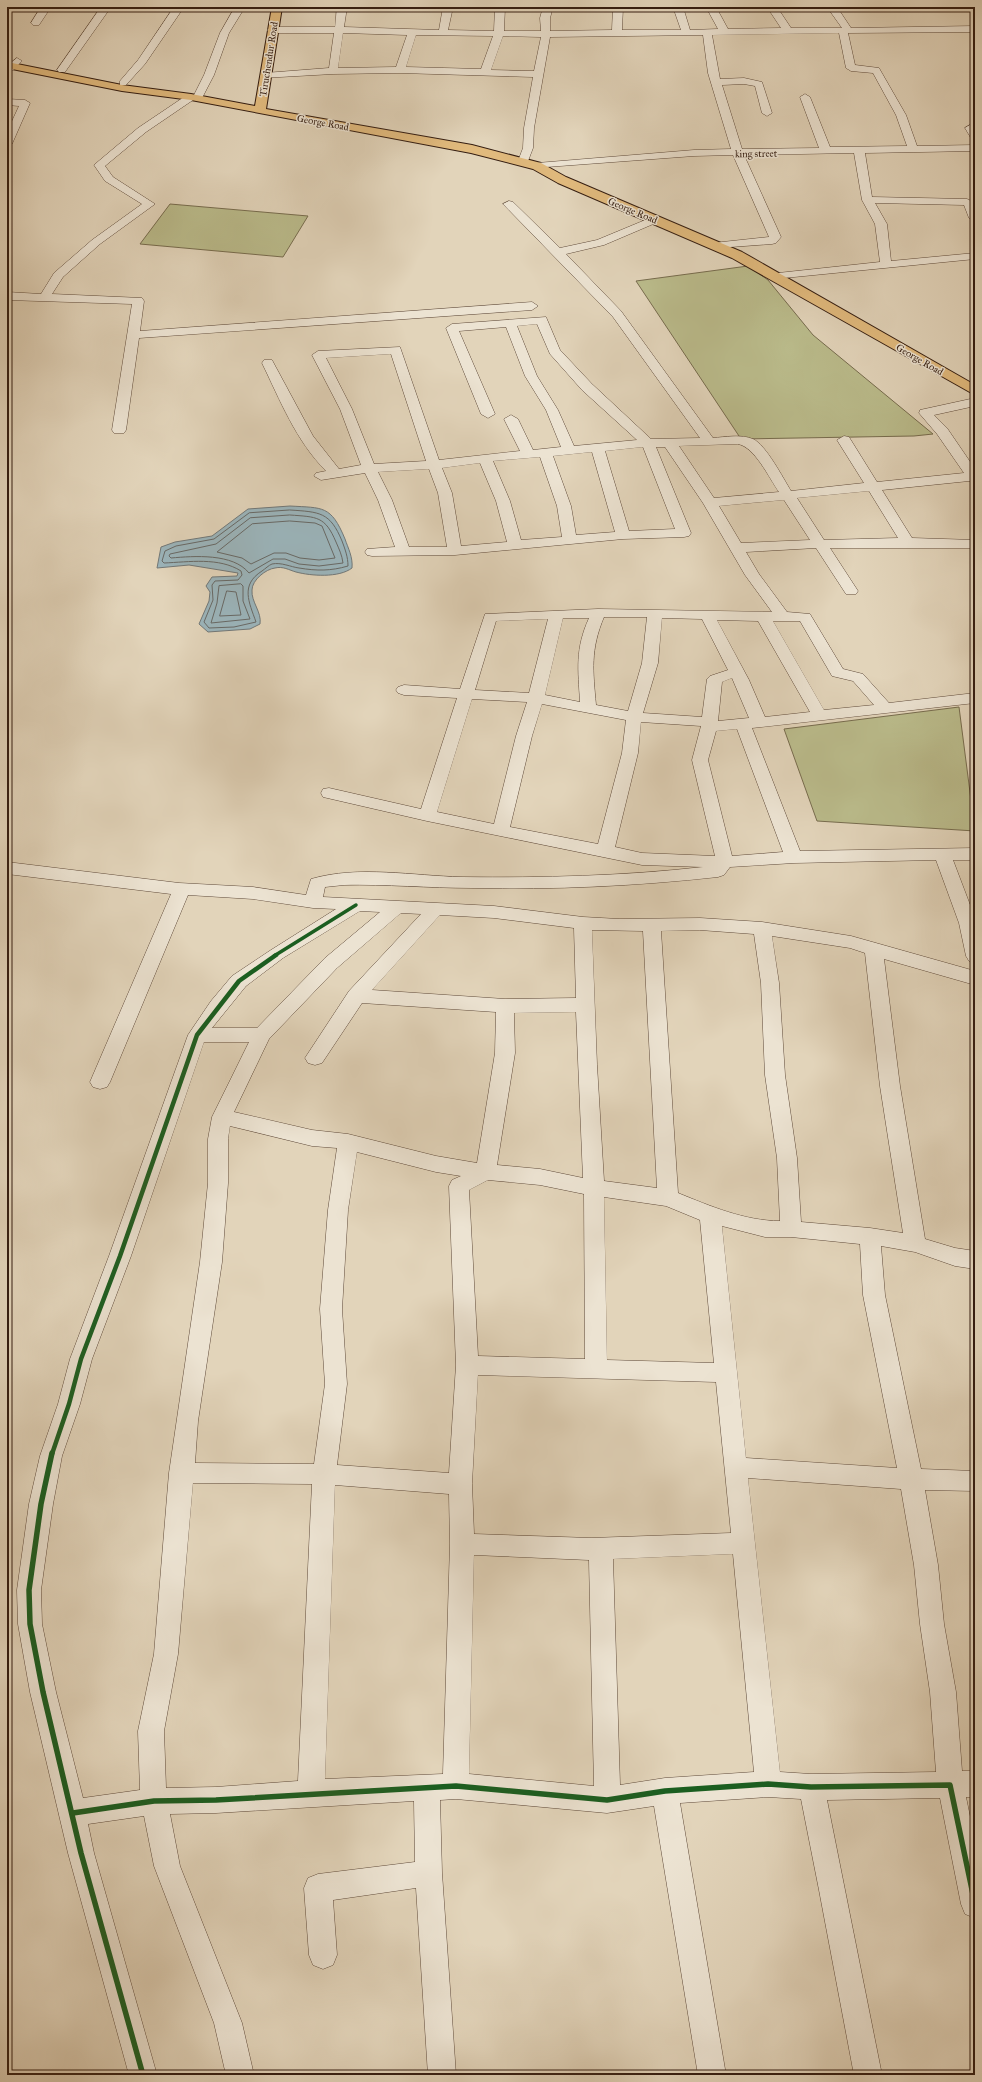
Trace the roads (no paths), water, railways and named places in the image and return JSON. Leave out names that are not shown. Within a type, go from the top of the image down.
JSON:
[{"type":"main road","name":"Tiruchendur Road","points":[[260,111],[272,30],[277,7]]},
{"type":"main road","points":[[10,64],[62,70],[124,83],[142,90]]},
{"type":"main road","points":[[10,64],[122,88],[142,90]]},
{"type":"main road","name":"George Road","points":[[142,90],[194,97],[260,111],[472,149],[523,161],[537,166],[562,180],[654,220],[717,245],[778,277],[975,391]]},
{"type":"street","points":[[36,23],[46,7]]},
{"type":"street","points":[[62,70],[106,7]]},
{"type":"street","points":[[124,83],[142,62],[162,30],[179,7]]},
{"type":"street","points":[[44,298],[58,274],[96,242],[149,204],[109,179],[99,165],[142,130],[194,97],[209,78],[224,35],[235,19],[240,7]]},
{"type":"street","points":[[333,71],[342,7]]},
{"type":"street","points":[[443,33],[448,7]]},
{"type":"street","points":[[485,73],[499,33],[500,7]]},
{"type":"street","points":[[523,161],[528,148],[529,128],[540,74],[546,34],[545,18],[548,7]]},
{"type":"street","points":[[617,33],[618,7]]},
{"type":"street","points":[[678,7],[686,32]]},
{"type":"street","points":[[711,7],[724,31]]},
{"type":"street","points":[[772,7],[786,30]]},
{"type":"street","points":[[832,7],[845,30],[851,68],[876,70],[901,115],[913,148]]},
{"type":"street","points":[[972,7],[975,12]]},
{"type":"street","points":[[272,30],[546,34],[786,30],[975,29]]},
{"type":"street","points":[[400,70],[413,31]]},
{"type":"street","points":[[707,32],[716,82],[738,154],[775,238],[772,241],[717,245]]},
{"type":"street","points":[[265,76],[333,71],[400,70],[540,74]]},
{"type":"street","points":[[716,82],[744,81],[759,84],[767,113]]},
{"type":"street","points":[[805,97],[826,151]]},
{"type":"street","points":[[7,102],[25,103],[7,144]]},
{"type":"street","name":"king street","points":[[537,166],[694,153],[738,154],[913,148],[975,148]]},
{"type":"street","points":[[859,151],[868,200],[882,228],[886,266]]},
{"type":"street","points":[[868,200],[967,202],[971,205],[975,218]]},
{"type":"street","points":[[509,204],[617,314],[709,442]]},
{"type":"street","points":[[557,252],[600,243],[654,220]]},
{"type":"street","points":[[778,277],[851,267],[886,266],[975,256]]},
{"type":"street","points":[[7,296],[138,301],[119,430]]},
{"type":"street","points":[[133,335],[532,306]]},
{"type":"street","points":[[372,552],[454,551],[623,535],[684,533],[648,443],[587,387],[554,350],[542,320],[452,328],[488,414]]},
{"type":"street","points":[[510,323],[531,376],[552,410],[569,451]]},
{"type":"street","points":[[403,551],[385,500],[369,468],[346,409],[318,355],[396,350],[434,465],[445,493],[454,551]]},
{"type":"street","points":[[268,363],[309,441],[324,462],[337,474]]},
{"type":"street","points":[[710,502],[974,477],[942,431],[925,413],[975,402]]},
{"type":"street","points":[[510,419],[529,455]]},
{"type":"street","points":[[322,476],[369,468],[434,465],[485,458],[546,454],[648,443],[738,440],[749,442],[759,452],[851,591]]},
{"type":"street","points":[[844,440],[907,541]]},
{"type":"street","points":[[669,442],[710,502],[735,548],[752,575],[783,617]]},
{"type":"street","points":[[597,448],[623,535]]},
{"type":"street","points":[[546,454],[554,481],[564,506],[570,541]]},
{"type":"street","points":[[485,458],[497,482],[505,505],[515,546]]},
{"type":"street","points":[[735,548],[820,543],[907,541],[975,544]]},
{"type":"street","points":[[427,816],[490,617],[557,614],[655,613],[806,617],[837,673],[858,677],[886,709]]},
{"type":"street","points":[[605,851],[630,753],[634,717],[650,663],[655,613]]},
{"type":"street","points":[[501,831],[524,736],[536,698],[557,614]]},
{"type":"street","points":[[588,709],[585,660],[588,637],[598,614]]},
{"type":"street","points":[[706,615],[737,672],[751,723],[794,857]]},
{"type":"street","points":[[762,615],[820,716]]},
{"type":"street","points":[[725,862],[700,760],[709,724],[716,678],[737,672]]},
{"type":"street","points":[[404,690],[466,695],[536,698],[634,717],[709,724],[751,723],[975,698]]},
{"type":"street","points":[[329,793],[427,816],[642,859],[725,862],[794,857],[975,854]]},
{"type":"street","points":[[942,854],[972,923],[975,956]]},
{"type":"street","points":[[313,902],[317,883],[325,881],[583,881],[687,875],[718,871],[725,862]]},
{"type":"street","points":[[7,868],[182,890],[253,893],[313,902],[494,912],[583,923],[652,925],[700,924],[762,928],[851,942],[975,978]]},
{"type":"street","points":[[100,1082],[182,890]]},
{"type":"street","points":[[143,2075],[81,1853],[73,1813],[43,1692],[30,1624],[29,1590],[41,1504],[51,1456],[69,1404],[81,1359],[120,1256],[197,1035],[218,1006],[239,981],[277,954],[356,905]]},
{"type":"street","points":[[240,2075],[228,2023],[167,1866],[154,1801],[151,1731],[166,1654],[181,1473],[187,1421],[211,1262],[218,1183],[218,1139],[222,1117],[236,1085],[262,1035],[331,964],[397,907]]},
{"type":"street","points":[[315,1058],[356,996],[401,944],[436,909]]},
{"type":"street","points":[[583,923],[586,1065],[594,1188],[596,1369]]},
{"type":"street","points":[[652,925],[668,1198]]},
{"type":"street","points":[[762,928],[770,983],[775,1075],[787,1158],[791,1229]]},
{"type":"street","points":[[874,949],[890,1086],[915,1244]]},
{"type":"street","points":[[356,996],[505,1006],[585,1005]]},
{"type":"street","points":[[486,1172],[505,1053],[505,1006]]},
{"type":"street","points":[[197,1035],[262,1035]]},
{"type":"street","points":[[222,1117],[312,1138],[348,1142],[436,1164],[486,1172],[540,1177],[594,1188],[668,1198],[710,1215],[765,1229],[791,1229],[870,1236],[915,1244],[955,1257],[975,1260]]},
{"type":"street","points":[[311,1793],[324,1474],[336,1384],[331,1309],[338,1210],[348,1142]]},
{"type":"street","points":[[456,1786],[462,1544],[460,1484],[467,1366],[459,1186],[486,1172]]},
{"type":"street","points":[[710,1215],[742,1543],[768,1784]]},
{"type":"street","points":[[870,1236],[874,1295],[911,1480],[926,1565],[932,1624],[943,1692],[963,1784],[975,1904]]},
{"type":"street","points":[[467,1366],[726,1373]]},
{"type":"street","points":[[735,1467],[911,1480],[975,1481]]},
{"type":"street","points":[[181,1473],[324,1474],[460,1484]]},
{"type":"street","points":[[462,1544],[602,1549],[742,1543]]},
{"type":"street","points":[[602,1549],[607,1800]]},
{"type":"street","points":[[73,1813],[154,1801],[216,1800],[311,1793],[456,1786],[607,1800],[665,1791],[768,1784],[811,1787],[963,1784]]},
{"type":"street","points":[[811,1787],[833,1890],[868,2075]]},
{"type":"street","points":[[427,1788],[429,1873],[442,2075]]},
{"type":"street","points":[[665,1791],[712,2075]]},
{"type":"street","points":[[323,1955],[318,1888],[429,1873]]},
{"type":"water","points":[[290,506],[318,508],[325,510],[330,514],[340,528],[345,539],[351,556],[352,568],[333,575],[302,573],[286,568],[275,568],[268,570],[254,582],[252,590],[260,624],[250,629],[208,632],[199,624],[209,601],[210,592],[206,586],[212,577],[237,576],[238,573],[189,565],[157,568],[161,547],[175,542],[212,536],[248,509]]}]
